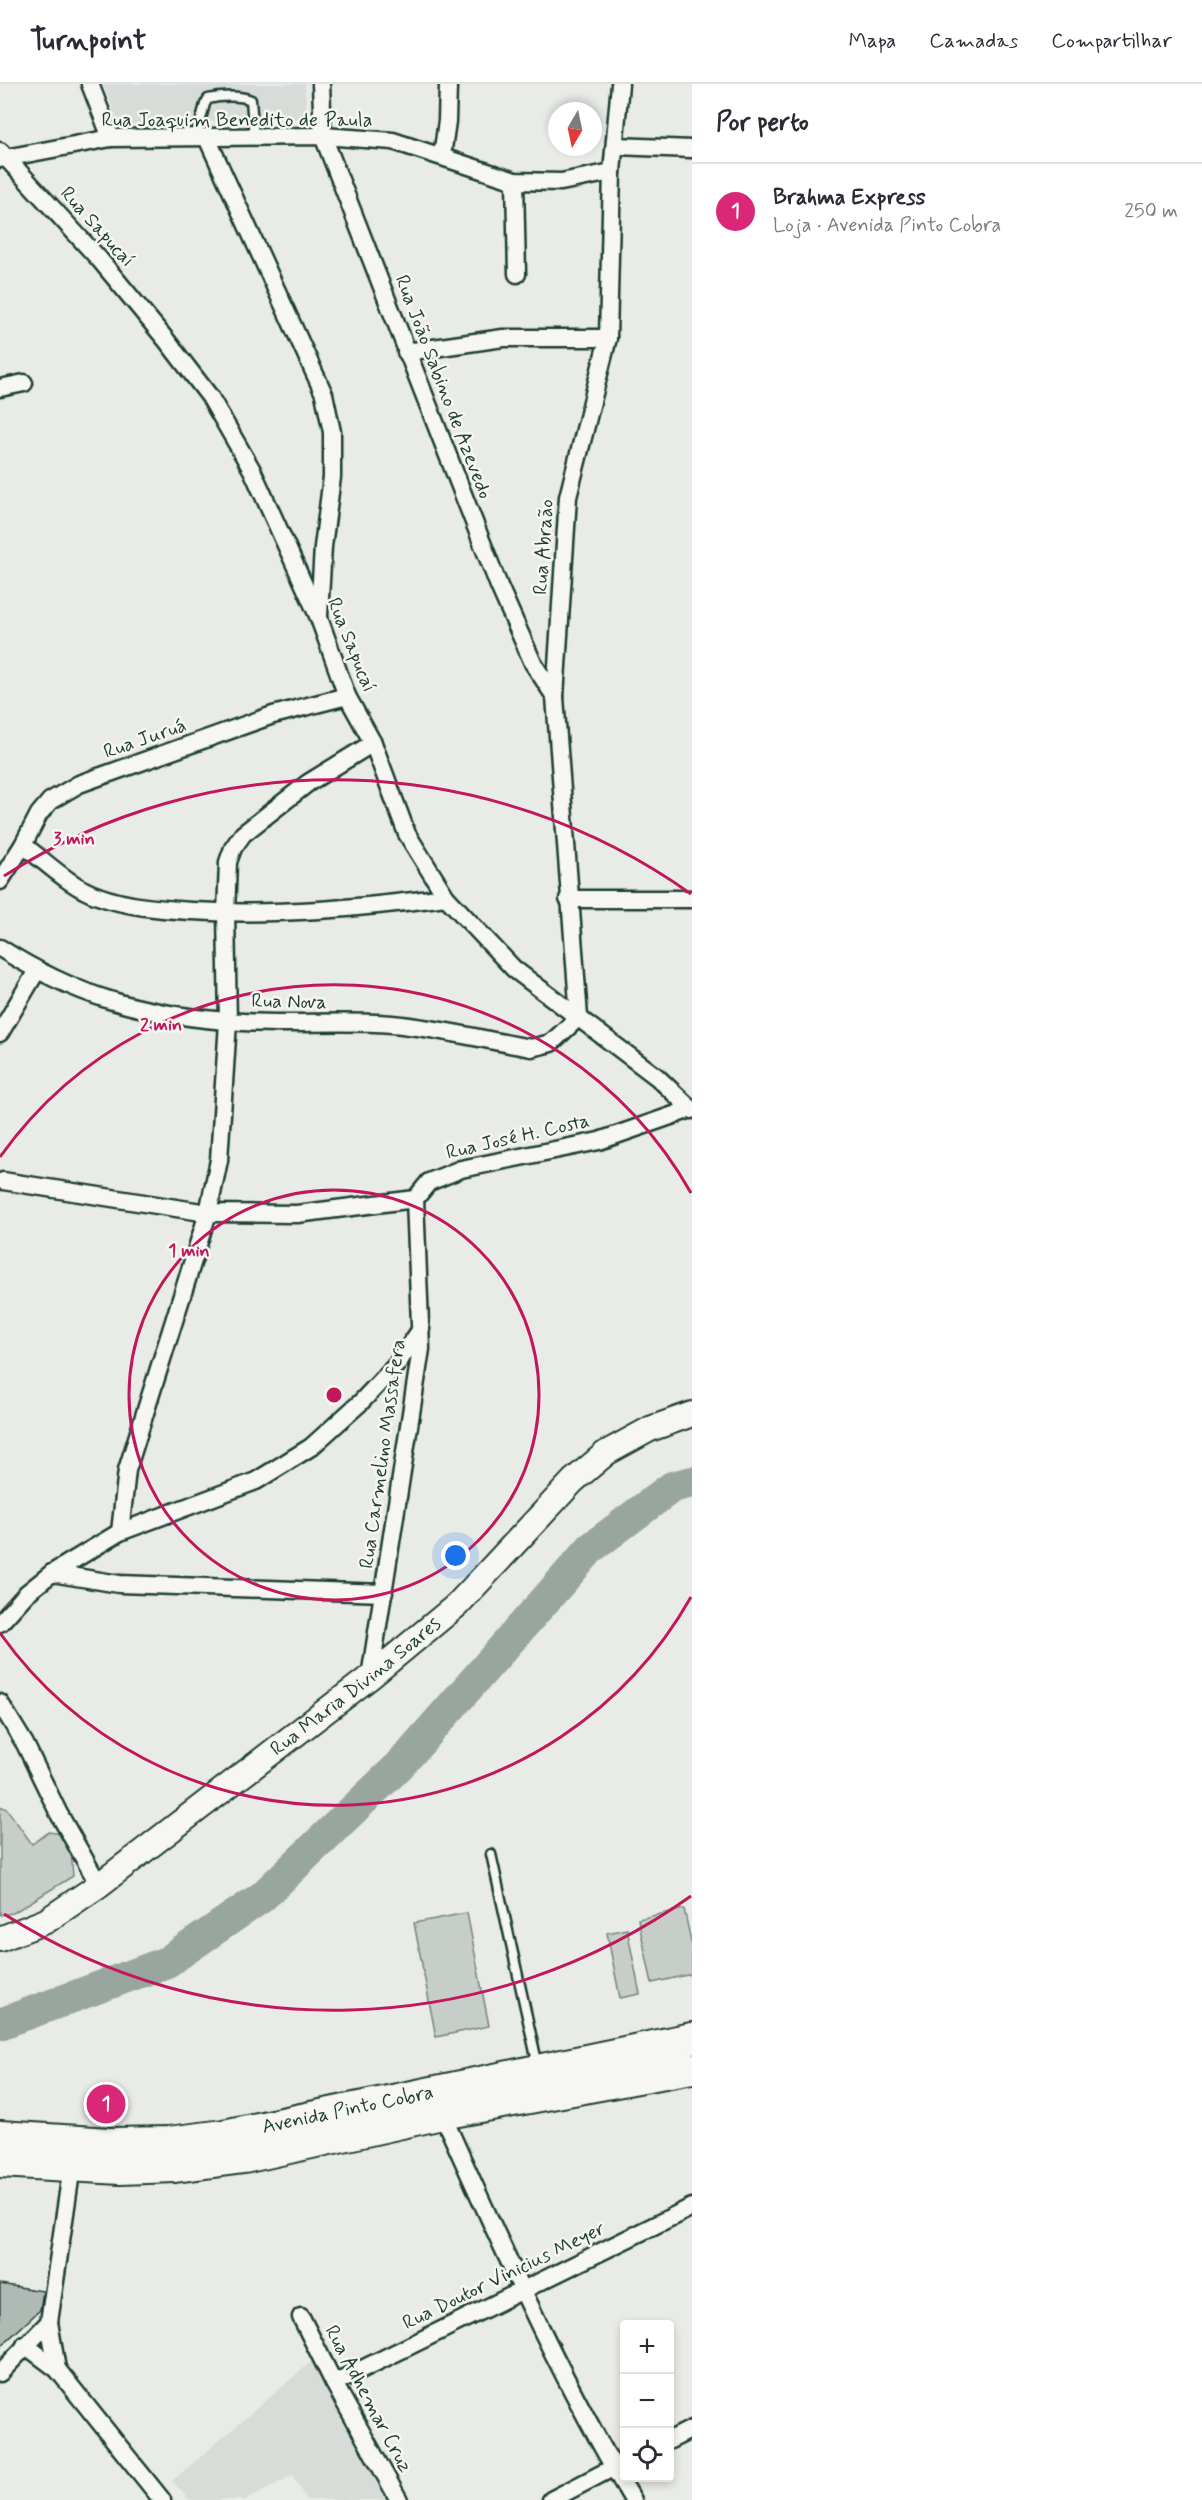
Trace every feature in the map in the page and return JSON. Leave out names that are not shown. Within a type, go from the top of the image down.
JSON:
[{"type":"highway","name":"Avenida Pinto Cobra","points":[[0,2136],[110,2143],[170,2142],[224,2135],[692,2038]]},
{"type":"highway","points":[[599,2085],[598,2068],[610,2055]]},
{"type":"highway","name":"Avenida Pinto Cobra","points":[[0,2162],[120,2169],[175,2167],[244,2158],[442,2114],[692,2068]]},
{"type":"street","points":[[90,84],[111,138]]},
{"type":"street","name":"Rua João Sabino de Azevedo","points":[[321,84],[322,136],[499,586],[533,663],[555,698]]},
{"type":"street","name":"Rua Abraão","points":[[579,1017],[568,899],[555,698],[568,497],[608,338],[612,172],[620,84]]},
{"type":"street","points":[[442,156],[447,122],[448,86]]},
{"type":"street","name":"Rua Joaquim Benedito de Paula","points":[[2,156],[111,138],[322,136],[393,141],[515,181],[561,182],[612,172]]},
{"type":"street","points":[[202,138],[324,393],[332,432],[332,477],[323,548],[319,618]]},
{"type":"street","points":[[616,146],[692,149]]},
{"type":"street","name":"Rua Sapucaí","points":[[2,156],[100,260],[210,397],[252,470],[319,618],[347,696],[373,743],[407,834],[446,897],[514,969],[657,1077],[691,1109]]},
{"type":"street","points":[[515,181],[517,274]]},
{"type":"street","points":[[406,352],[502,338],[608,338]]},
{"type":"street","points":[[0,388],[24,383]]},
{"type":"street","name":"Rua Juruá","points":[[0,881],[39,814],[50,801],[79,784],[273,715],[347,696]]},
{"type":"street","points":[[120,1532],[127,1470],[208,1213],[219,1160],[228,1022],[226,913],[228,862],[233,848],[243,834],[308,783],[373,743]]},
{"type":"street","points":[[23,845],[63,876],[97,896],[150,908],[226,913],[345,910],[446,897]]},
{"type":"street","points":[[568,899],[692,899]]},
{"type":"street","name":"Rua Nova","points":[[0,948],[36,972],[96,997],[140,1010],[228,1022],[391,1024],[531,1048],[551,1043],[579,1017]]},
{"type":"street","points":[[0,1033],[36,972]]},
{"type":"street","name":"Rua José H. Costa","points":[[415,1199],[429,1182],[451,1172],[599,1141],[691,1109]]},
{"type":"street","points":[[3,1181],[208,1213],[297,1214],[415,1199]]},
{"type":"street","name":"Rua Carmelino Massafera","points":[[370,1677],[422,1348],[415,1199]]},
{"type":"street","points":[[0,1623],[27,1593],[52,1573],[120,1532],[256,1481],[310,1448],[361,1402],[397,1365],[421,1329]]},
{"type":"street","name":"Rua Maria Divina Soares","points":[[0,1939],[46,1921],[99,1885],[370,1677],[457,1605],[573,1481],[606,1453],[650,1429],[692,1414]]},
{"type":"street","points":[[52,1573],[119,1584],[384,1593]]},
{"type":"street","points":[[0,1703],[25,1744],[59,1814],[99,1885]]},
{"type":"street","points":[[442,2114],[522,2290],[619,2465],[633,2500]]},
{"type":"street","points":[[57,2369],[49,2322],[72,2166]]},
{"type":"street","name":"Rua Doutor Vinicius Meyer","points":[[334,2383],[692,2207]]},
{"type":"street","name":"Rua Adhemar Cruz","points":[[301,2317],[334,2383],[399,2500]]},
{"type":"street","points":[[0,2373],[49,2322]]},
{"type":"street","points":[[25,2345],[57,2369],[162,2500]]},
{"type":"street","points":[[674,2438],[692,2429]]},
{"type":"street","points":[[551,2500],[619,2465]]},
{"type":"lane","points":[[202,138],[205,104],[208,99],[215,98],[251,100],[254,137]]},
{"type":"lane","points":[[491,1854],[539,2070]]},
{"type":"shaded area","points":[[103,84],[305,84],[306,108],[302,119],[119,125]]},
{"type":"shaded area","points":[[0,1806],[7,1809],[32,1844],[49,1832],[61,1834],[71,1851],[73,1876],[13,1913],[0,1915]]},
{"type":"shaded area","points":[[684,1909],[692,1946],[692,1974],[652,1983],[638,1919]]},
{"type":"shaded area","points":[[467,1913],[489,2026],[436,2037],[414,1923]]},
{"type":"shaded area","points":[[627,1929],[640,1994],[620,1998],[607,1933]]},
{"type":"shaded area","points":[[313,2360],[329,2394],[388,2500],[306,2500],[293,2475],[245,2500],[189,2500],[172,2481]]},
{"type":"building","points":[[0,2284],[43,2291],[40,2310],[0,2347]]},
{"type":"waterway","points":[[0,2024],[167,1962],[262,1897],[399,1766],[591,1548],[672,1487],[692,1482]]},
{"type":"place","name":"Brahma Express","points":[[106,2104]]}]
